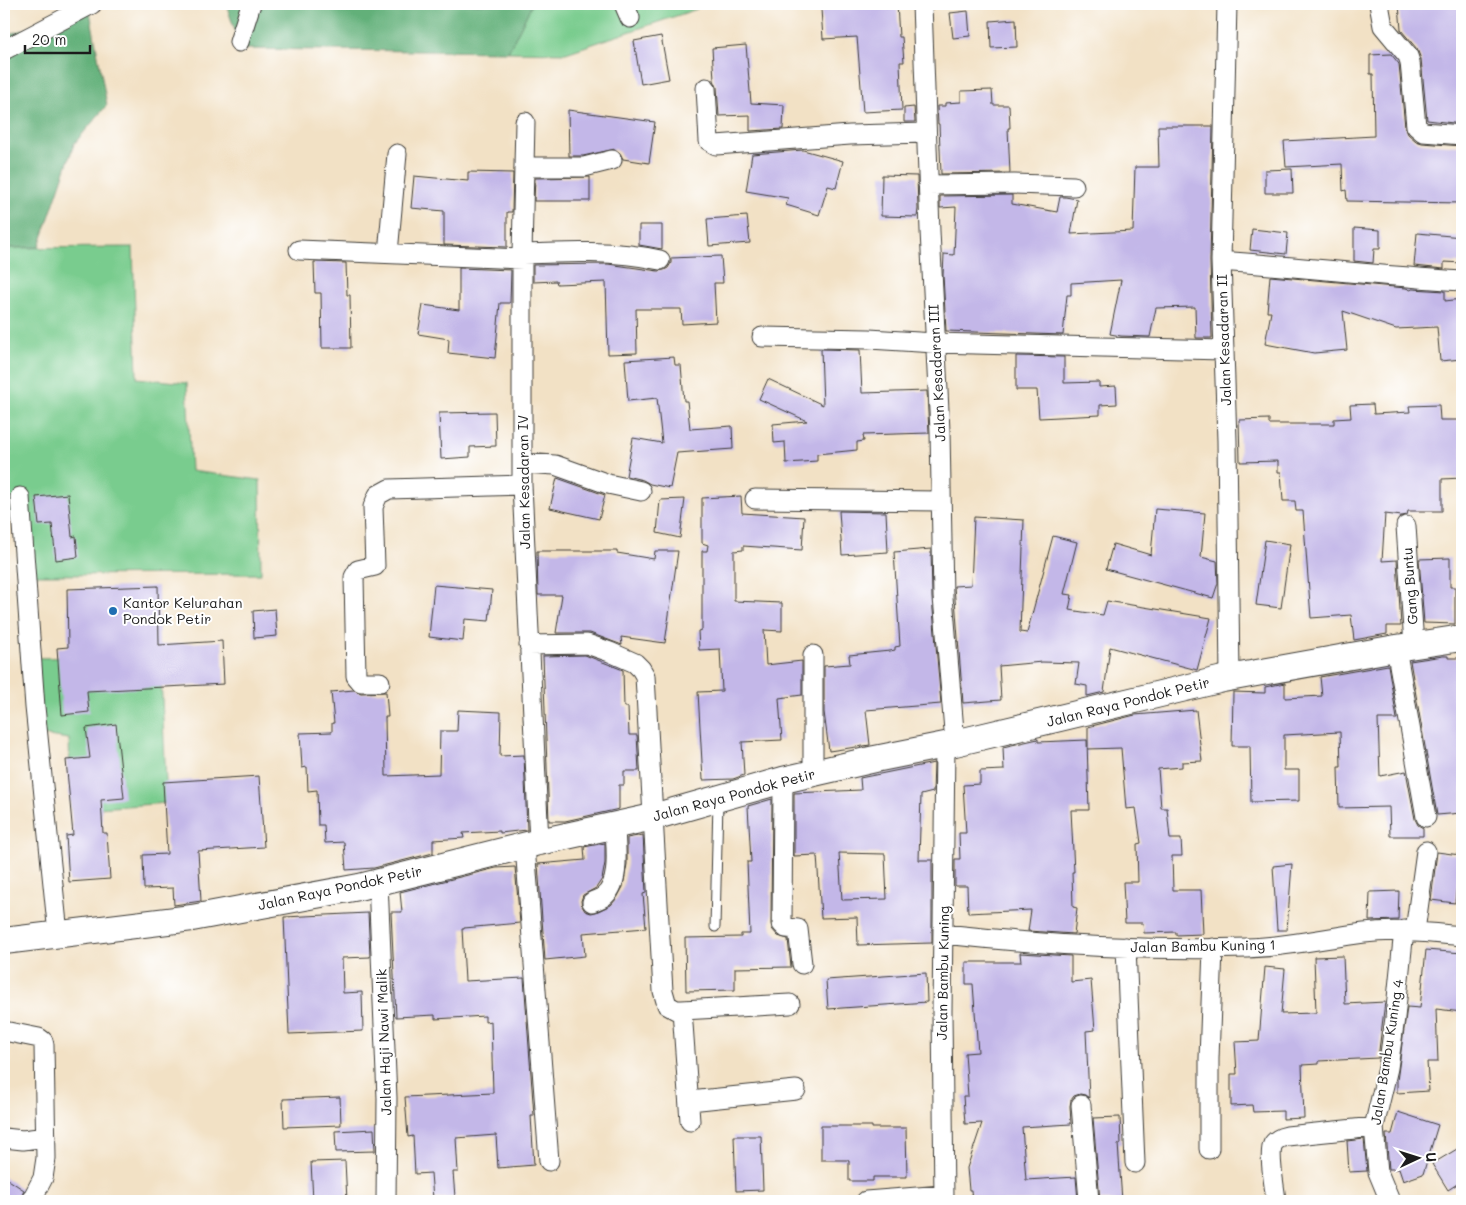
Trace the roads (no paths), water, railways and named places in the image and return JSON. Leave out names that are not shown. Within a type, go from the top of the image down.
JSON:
[{"type":"main road","name":"Jalan Raya Pondok Petir","points":[[4,941],[192,918],[378,882],[532,844],[653,817],[783,780],[875,758],[950,744],[1230,677],[1405,646],[1462,638]]},
{"type":"street","points":[[6,43],[92,4]]},
{"type":"street","points":[[239,42],[251,4]]},
{"type":"street","name":"Jalan Kesadaran III","points":[[922,4],[928,185],[940,431],[943,597],[950,744]]},
{"type":"street","name":"Jalan Kesadaran II","points":[[1226,4],[1222,261],[1227,440],[1230,677]]},
{"type":"street","points":[[1379,4],[1383,26],[1410,62],[1416,126],[1423,132],[1462,135]]},
{"type":"street","points":[[706,88],[709,141],[716,145],[850,134],[926,133]]},
{"type":"street","name":"Jalan Kesadaran IV","points":[[525,122],[522,256],[522,485],[529,645],[532,844],[549,1160]]},
{"type":"street","points":[[388,253],[397,154]]},
{"type":"street","points":[[524,167],[584,167],[612,160]]},
{"type":"street","points":[[928,185],[1005,184],[1074,186]]},
{"type":"street","points":[[299,250],[522,256],[586,251],[643,256],[660,260]]},
{"type":"street","points":[[1222,261],[1404,278],[1462,281]]},
{"type":"street","points":[[762,337],[1223,350]]},
{"type":"street","points":[[522,463],[555,465],[608,484],[641,491]]},
{"type":"street","points":[[380,682],[361,682],[356,678],[355,673],[354,577],[358,570],[375,566],[373,507],[378,495],[389,489],[522,485]]},
{"type":"street","points":[[20,497],[35,707],[58,934]]},
{"type":"street","points":[[755,500],[940,501]]},
{"type":"street","name":"Gang Buntu","points":[[1406,526],[1405,646],[1426,817]]},
{"type":"street","points":[[529,645],[587,644],[635,662],[644,676],[664,999],[667,1004],[671,1008],[682,1010],[790,1004]]},
{"type":"street","points":[[813,773],[814,655]]},
{"type":"street","name":"Jalan Bambu Kuning","points":[[944,1198],[942,1012],[950,744]]},
{"type":"street","points":[[783,780],[782,924],[786,928],[798,929],[802,964]]},
{"type":"street","points":[[592,902],[603,897],[610,889],[616,872],[615,825]]},
{"type":"street","name":"Jalan Bambu Kuning 4","points":[[1390,1201],[1378,1172],[1374,1127],[1390,1052],[1410,931],[1426,851]]},
{"type":"street","name":"Jalan Haji Nawi Malik","points":[[378,882],[387,1098],[386,1201]]},
{"type":"street","name":"Jalan Bambu Kuning 1","points":[[944,934],[1013,941],[1166,949],[1279,946],[1364,933],[1410,931],[1462,936]]},
{"type":"street","points":[[1126,948],[1135,1163]]},
{"type":"street","points":[[1209,1149],[1209,1059],[1213,948]]},
{"type":"street","points":[[682,1010],[690,1121]]},
{"type":"street","points":[[4,1031],[39,1038],[43,1041],[44,1045],[46,1158],[43,1178],[31,1201]]},
{"type":"street","points":[[690,1101],[796,1090]]},
{"type":"street","points":[[1081,1105],[1089,1201]]},
{"type":"street","points":[[1276,1201],[1271,1153],[1273,1144],[1279,1138],[1374,1127]]},
{"type":"street","points":[[4,1138],[23,1140],[46,1137]]},
{"type":"street","points":[[866,1201],[944,1198]]},
{"type":"lane","points":[[715,926],[718,799]]},
{"type":"place","name":"Kantor Kelurahan Pondok Petir","points":[[113,611]]}]
